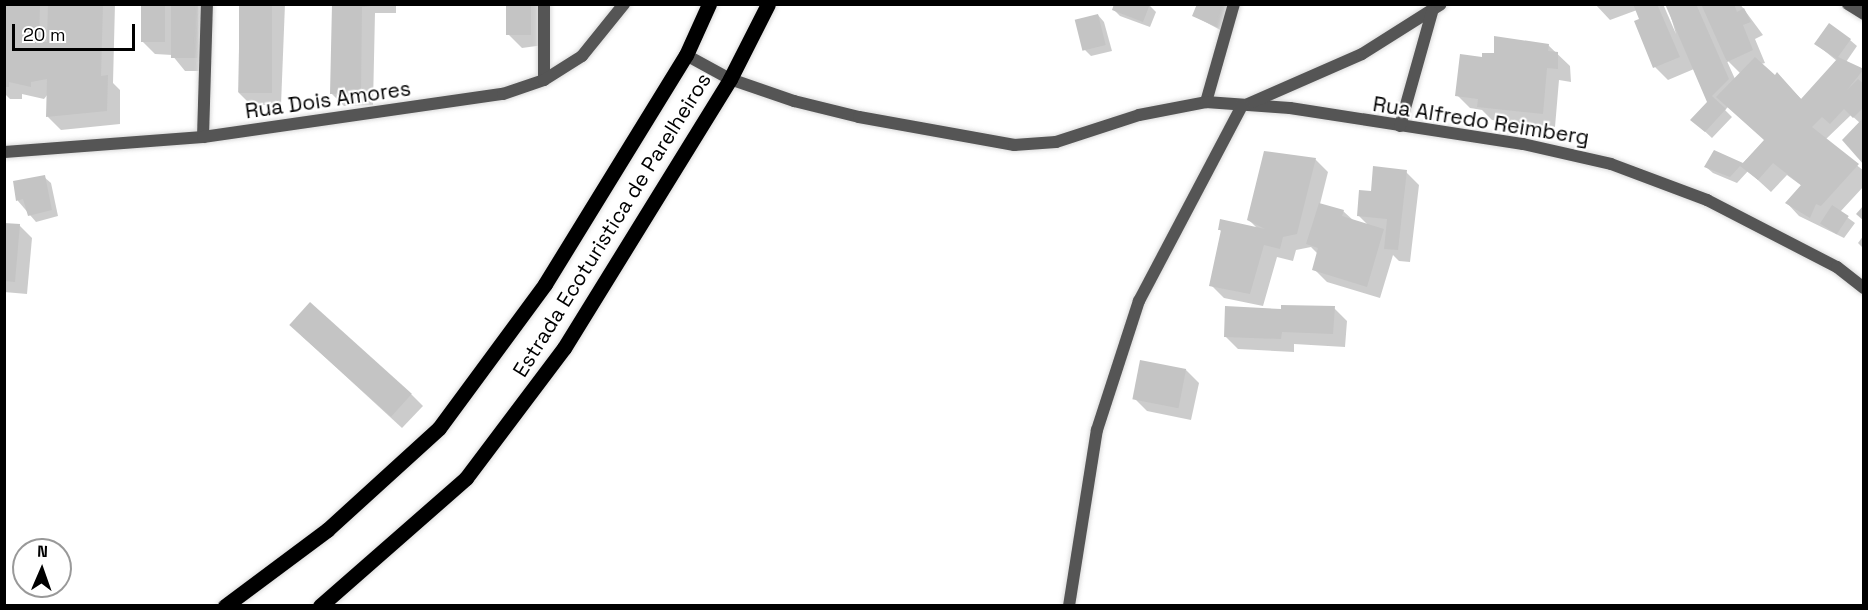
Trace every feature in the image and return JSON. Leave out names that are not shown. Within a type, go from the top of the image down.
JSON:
[{"type":"main road","name":"Estrada Ecoturistica de Parelheiros","points":[[225,606],[327,530],[439,428],[544,284],[686,55],[709,4]]},
{"type":"main road","name":"Estrada Ecoturistica de Parelheiros","points":[[320,606],[466,478],[564,348],[730,79],[768,4]]},
{"type":"street","points":[[203,137],[207,4]]},
{"type":"street","points":[[544,4],[544,80]]},
{"type":"street","name":"Rua Dois Amores","points":[[4,152],[203,137],[492,96],[544,80],[582,56],[624,4]]},
{"type":"street","points":[[1206,102],[1234,4]]},
{"type":"street","points":[[1848,4],[1863,14]]},
{"type":"street","points":[[1069,606],[1097,430],[1139,301],[1242,106],[1362,54],[1436,8]]},
{"type":"street","points":[[1400,126],[1436,8]]},
{"type":"street","name":"Rua Alfredo Reimberg","points":[[686,55],[730,79],[859,117],[1014,145],[1056,142],[1139,115],[1206,102],[1290,108],[1523,144],[1611,164],[1717,204],[1837,267],[1863,288]]},
{"type":"building","points":[[4,4],[40,4],[39,42],[47,42],[48,4],[103,4],[101,76],[108,75],[107,111],[46,117],[47,79],[31,82],[31,87],[9,82],[9,87],[4,87]]},
{"type":"building","points":[[141,4],[165,4],[165,42],[141,42]]},
{"type":"building","points":[[171,4],[198,4],[198,58],[171,58]]},
{"type":"building","points":[[239,4],[272,4],[272,93],[239,93]]},
{"type":"building","points":[[332,4],[390,4],[362,7],[361,93],[330,94]]},
{"type":"building","points":[[506,4],[531,4],[531,35],[506,35]]},
{"type":"building","points":[[1114,4],[1150,4],[1143,22],[1112,10]]},
{"type":"building","points":[[1197,4],[1229,4],[1219,28],[1192,16]]},
{"type":"building","points":[[1633,4],[1657,4],[1680,57],[1653,68],[1634,21],[1639,19]]},
{"type":"building","points":[[1665,4],[1696,4],[1729,79],[1712,96],[1726,109],[1705,132],[1690,120],[1707,102]]},
{"type":"building","points":[[1701,4],[1734,4],[1737,12],[1744,8],[1751,22],[1743,25],[1753,50],[1727,62]]},
{"type":"building","points":[[1098,14],[1106,45],[1082,51],[1075,20]]},
{"type":"building","points":[[1829,23],[1851,39],[1838,57],[1864,69],[1847,90],[1858,79],[1864,84],[1864,107],[1853,118],[1844,109],[1830,124],[1822,117],[1812,127],[1859,164],[1821,206],[1816,204],[1810,218],[1785,203],[1801,185],[1773,163],[1758,180],[1740,166],[1730,177],[1704,167],[1714,150],[1743,163],[1764,140],[1716,97],[1755,57],[1775,75],[1777,72],[1801,99],[1837,59],[1814,44]]},
{"type":"building","points":[[1494,36],[1549,44],[1548,51],[1558,52],[1558,69],[1547,68],[1543,114],[1477,107],[1478,99],[1455,96],[1460,54],[1482,57],[1482,53],[1494,53]]},
{"type":"building","points":[[1864,117],[1864,165],[1842,140]]},
{"type":"building","points":[[1264,151],[1316,158],[1297,234],[1283,237],[1280,249],[1264,245],[1250,294],[1209,286],[1221,230],[1218,230],[1220,219],[1265,229],[1247,220]]},
{"type":"building","points":[[1373,166],[1407,170],[1398,250],[1384,249],[1387,219],[1357,216],[1359,190],[1371,191]]},
{"type":"building","points":[[45,175],[52,210],[28,216],[23,199],[16,201],[13,181]]},
{"type":"building","points":[[1319,203],[1344,210],[1342,216],[1384,229],[1367,287],[1312,270],[1318,248],[1306,244]]},
{"type":"building","points":[[1832,205],[1849,216],[1837,234],[1820,223]]},
{"type":"building","points":[[1864,205],[1864,221],[1856,214]]},
{"type":"building","points":[[4,223],[20,224],[15,282],[4,281]]},
{"type":"building","points":[[310,302],[412,394],[391,417],[289,325]]},
{"type":"building","points":[[1281,305],[1335,306],[1333,334],[1282,332],[1281,339],[1224,337],[1225,306],[1281,309]]},
{"type":"building","points":[[1140,360],[1186,369],[1179,408],[1132,399]]}]
